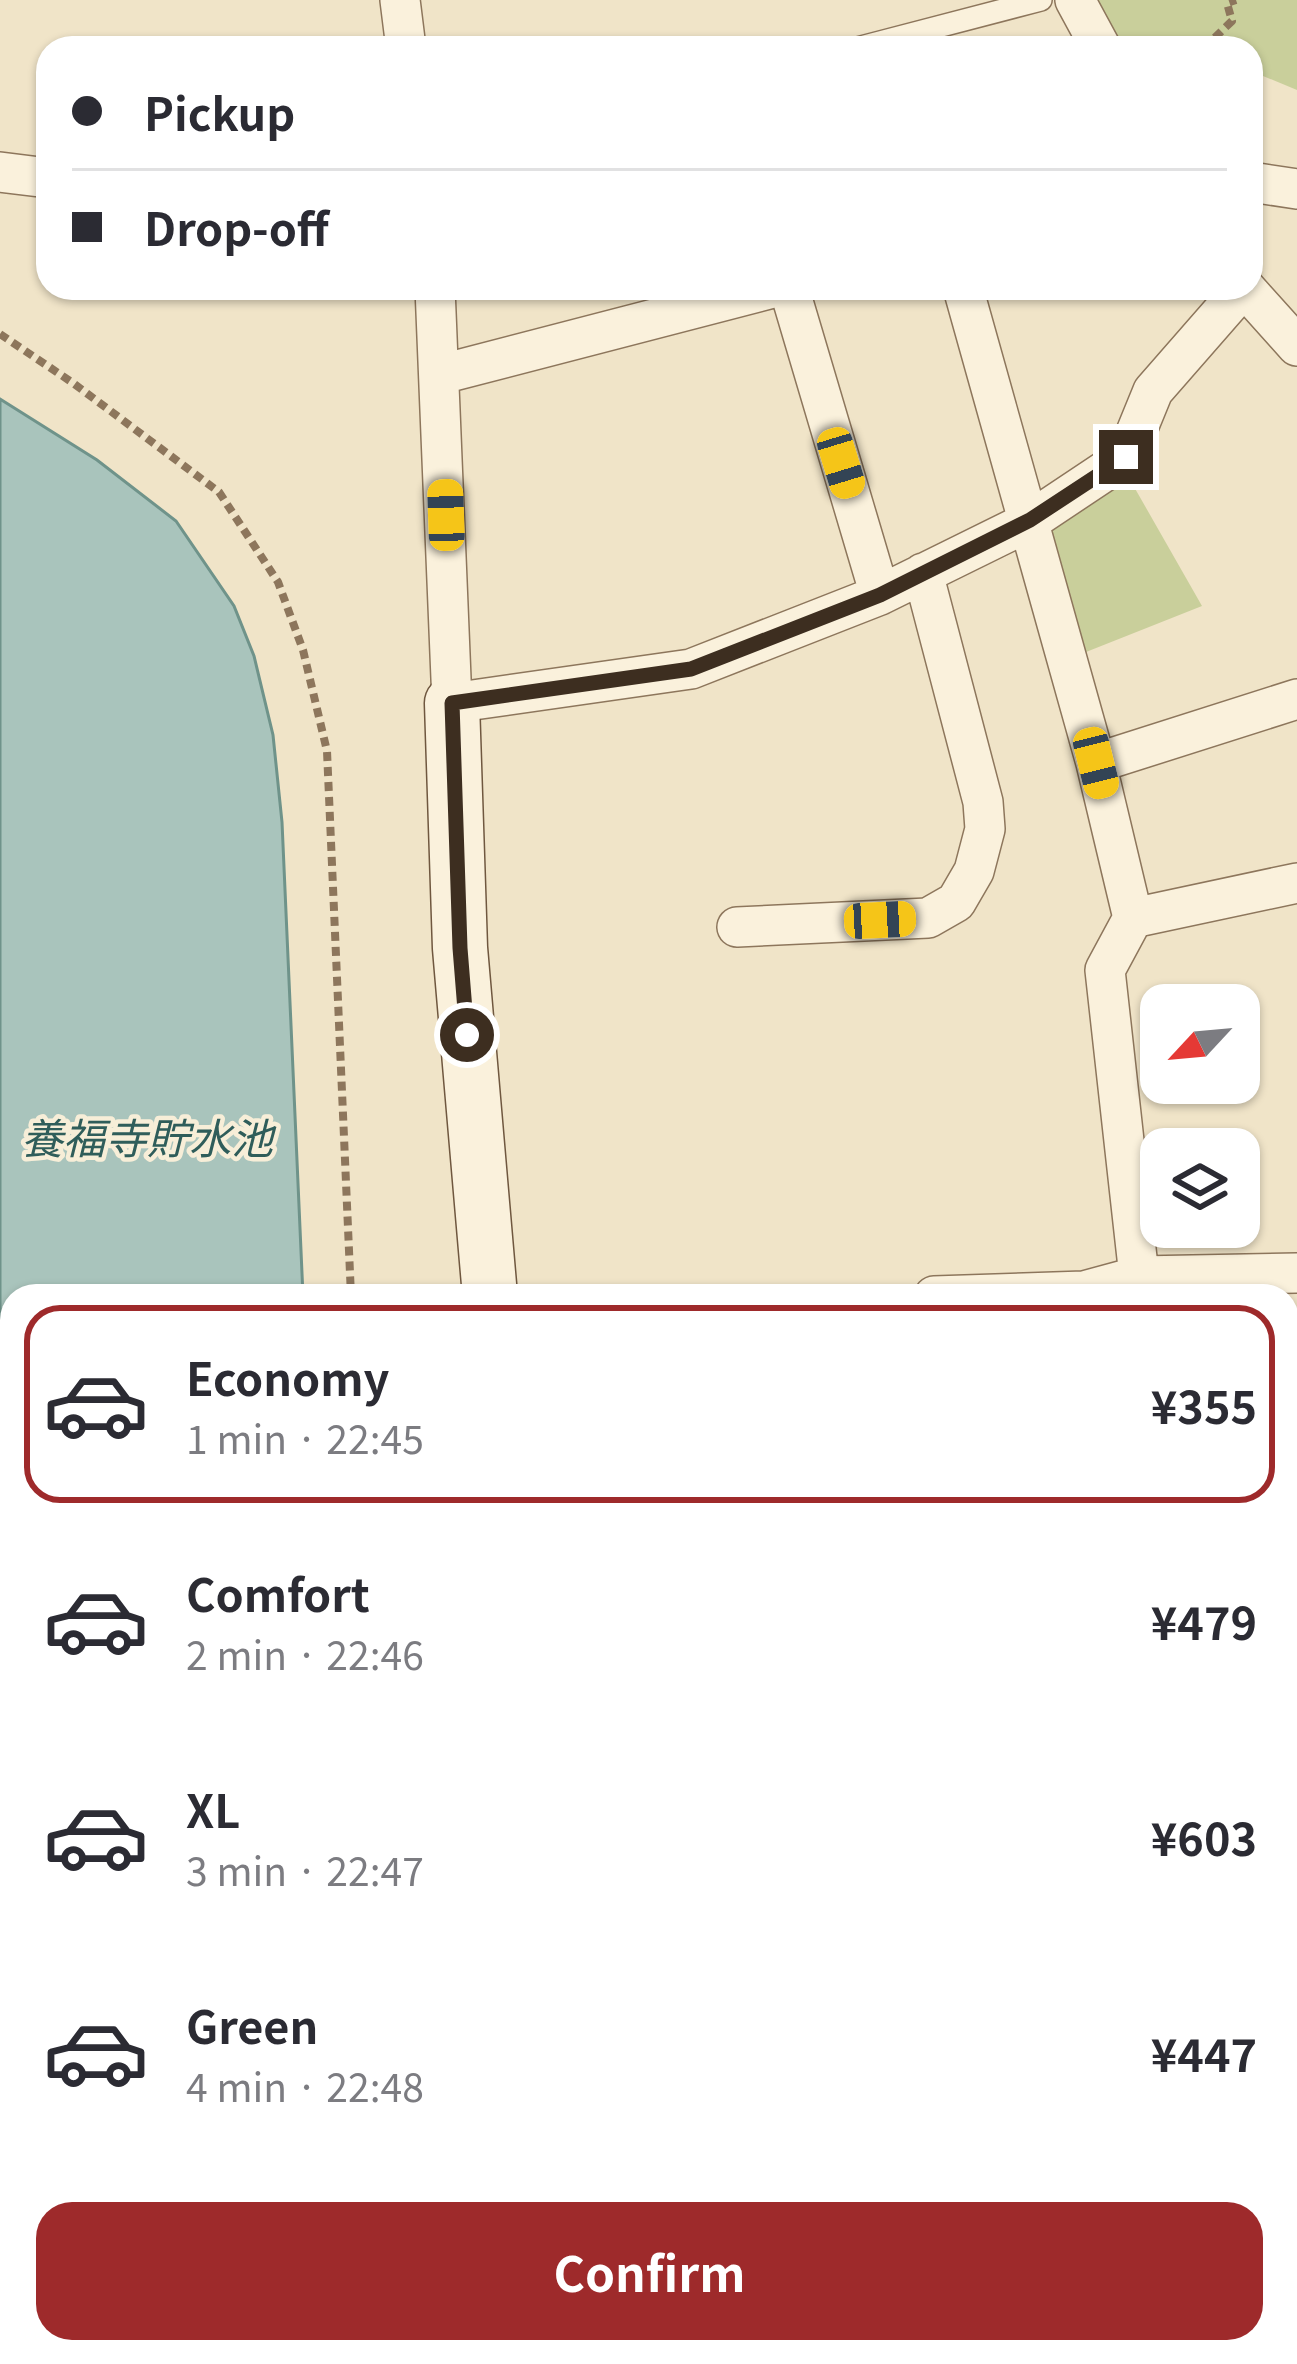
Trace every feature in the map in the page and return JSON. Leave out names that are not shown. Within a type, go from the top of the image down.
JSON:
[{"type":"street","points":[[400,0],[404,36]]},
{"type":"street","points":[[1075,0],[1094,36]]},
{"type":"street","points":[[0,172],[36,176]]},
{"type":"street","points":[[1263,184],[1297,189]]},
{"type":"street","points":[[436,300],[460,948],[489,1284]]},
{"type":"street","points":[[442,374],[726,300]]},
{"type":"street","points":[[793,300],[880,595]]},
{"type":"street","points":[[966,300],[1096,763],[1132,918],[1105,970],[1135,1284]]},
{"type":"street","points":[[452,703],[691,669],[880,595],[1030,520],[1126,457],[1153,392],[1234,300]]},
{"type":"street","points":[[1255,300],[1297,346]]},
{"type":"street","points":[[737,927],[928,918],[956,902],[974,871],[985,829],[982,802],[923,573]]},
{"type":"street","points":[[1096,763],[1297,698]]},
{"type":"street","points":[[1132,918],[1297,883]]},
{"type":"street","points":[[1160,1284],[1297,1273]]},
{"type":"lane","points":[[903,36],[1042,0]]},
{"type":"path","points":[[1216,36],[1232,21],[1230,1]]},
{"type":"path","points":[[0,334],[219,492],[278,582],[295,627],[327,751],[350,1284]]},
{"type":"green space","points":[[1097,0],[1297,0],[1297,90],[1263,76],[1263,36],[1116,36]]},
{"type":"green space","points":[[1129,478],[1202,606],[1081,654],[1044,529]]},
{"type":"water","name":"養福寺貯水池","points":[[0,399],[97,460],[176,521],[234,606],[254,656],[273,735],[282,822],[302,1284],[0,1284]]},
{"type":"route","points":[[467,1035],[452,703],[691,669],[880,595],[1030,520],[1126,457]]}]
